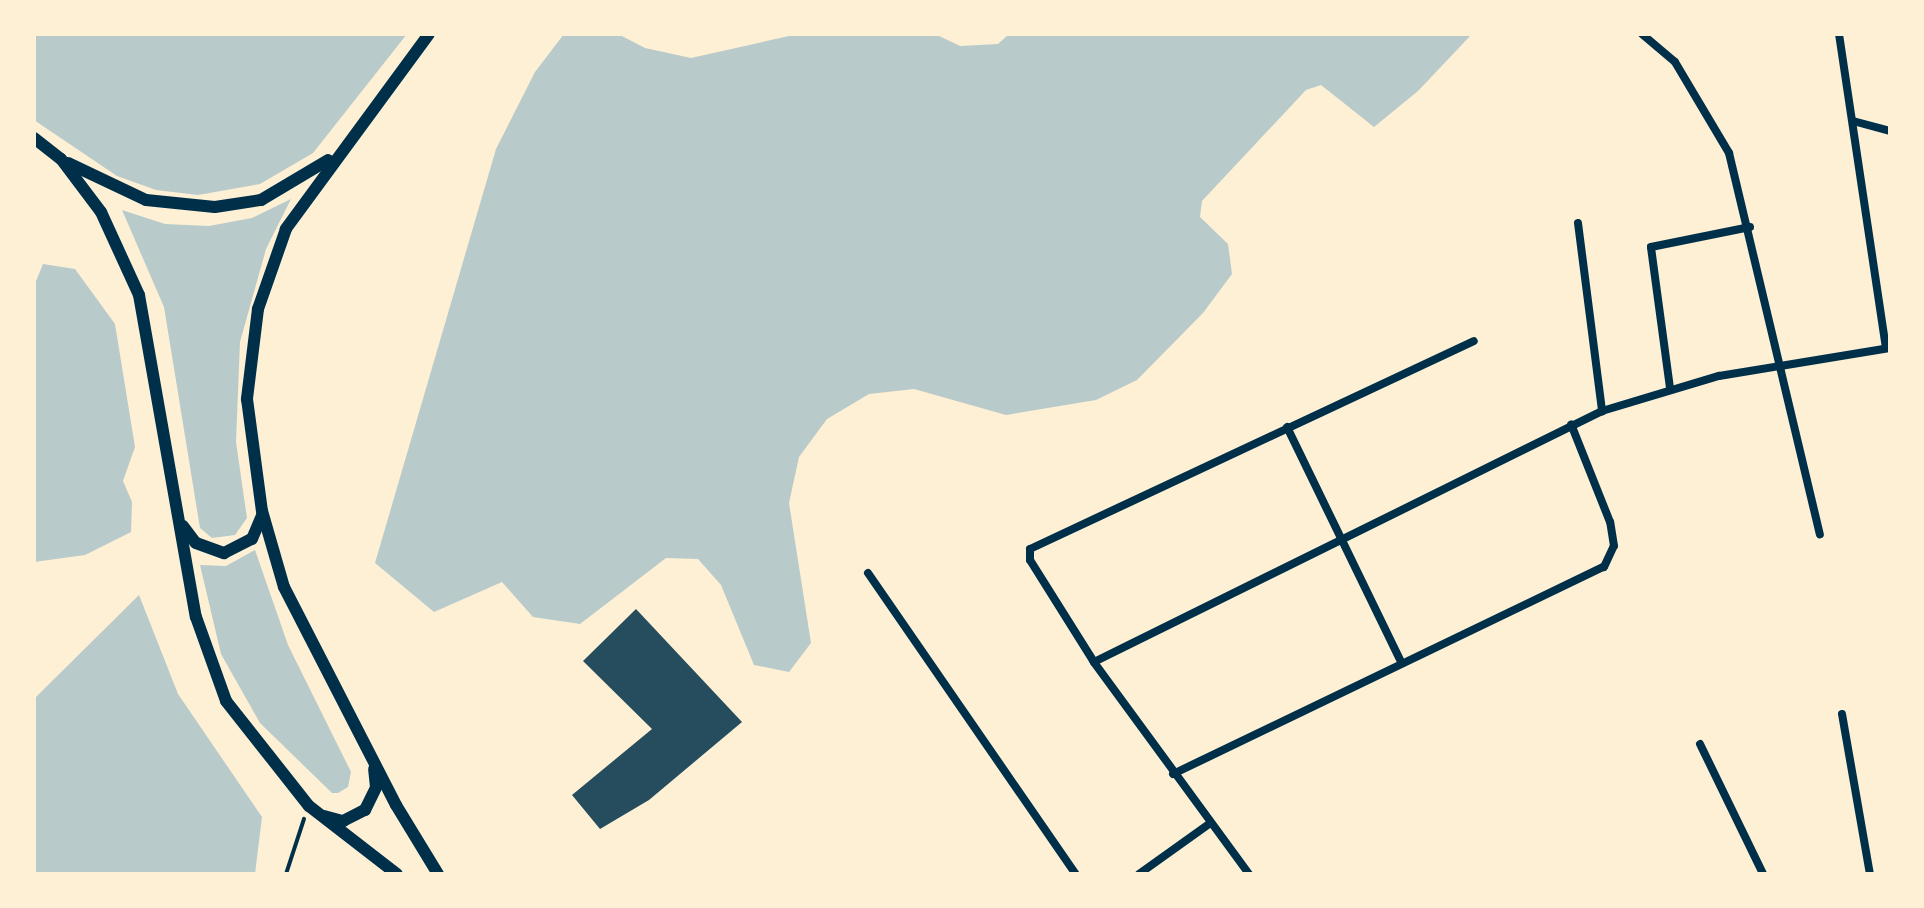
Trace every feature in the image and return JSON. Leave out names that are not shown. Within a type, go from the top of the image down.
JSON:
[{"type":"main road","points":[[429,34],[340,151],[286,229],[251,338],[247,399],[262,511],[284,587],[372,758],[438,874]]},
{"type":"main road","points":[[34,138],[61,159],[146,200],[215,207],[261,200],[286,190],[340,151]]},
{"type":"main road","points":[[61,159],[117,239],[139,295],[199,629],[226,701],[309,806],[397,874]]},
{"type":"main road","points":[[178,516],[196,543],[224,553],[252,539],[262,511]]},
{"type":"main road","points":[[309,806],[330,820],[343,821],[365,810],[376,787],[372,758]]},
{"type":"street","points":[[1642,34],[1675,62],[1721,136],[1750,227],[1778,365],[1820,534]]},
{"type":"street","points":[[1094,662],[1340,537],[1602,411],[1670,388],[1778,365],[1888,347],[1839,34]]},
{"type":"street","points":[[1853,121],[1890,131]]},
{"type":"street","points":[[1578,223],[1602,411]]},
{"type":"street","points":[[1670,388],[1651,247],[1750,227]]},
{"type":"street","points":[[1249,874],[1209,824],[1094,662],[1030,560],[1033,545],[1474,341]]},
{"type":"street","points":[[1173,774],[1604,567],[1614,546],[1610,522],[1571,424]]},
{"type":"street","points":[[1287,427],[1401,662]]},
{"type":"street","points":[[868,573],[1076,874]]},
{"type":"street","points":[[1842,714],[1870,874]]},
{"type":"street","points":[[1700,744],[1763,874]]},
{"type":"street","points":[[1139,874],[1209,824]]},
{"type":"path","points":[[286,874],[309,806]]},
{"type":"shaded area","points":[[34,34],[407,34],[313,153],[260,184],[198,195],[156,190],[117,176],[34,120]]},
{"type":"shaded area","points":[[564,34],[618,34],[645,48],[691,58],[798,34],[935,34],[960,46],[998,44],[1009,34],[1472,34],[1418,91],[1374,127],[1321,85],[1306,90],[1202,201],[1200,217],[1228,244],[1232,274],[1203,313],[1137,380],[1096,400],[1006,415],[914,389],[869,394],[827,419],[799,457],[789,503],[811,643],[789,672],[754,665],[721,585],[698,559],[666,558],[580,624],[533,617],[502,582],[434,612],[375,563],[496,149],[535,72]]},
{"type":"shaded area","points":[[291,199],[266,249],[240,342],[236,442],[247,518],[235,535],[212,538],[200,528],[164,307],[122,210],[165,224],[209,226],[252,218]]},
{"type":"shaded area","points":[[43,264],[75,269],[115,324],[135,447],[123,481],[132,502],[131,532],[85,555],[34,562],[34,286]]},
{"type":"shaded area","points":[[255,550],[288,645],[351,772],[348,787],[338,793],[332,793],[260,723],[221,654],[200,565],[226,566]]},
{"type":"shaded area","points":[[139,595],[178,694],[262,817],[255,874],[34,874],[34,699]]},
{"type":"building","points":[[636,609],[742,722],[649,800],[600,829],[572,795],[652,729],[583,661]]}]
